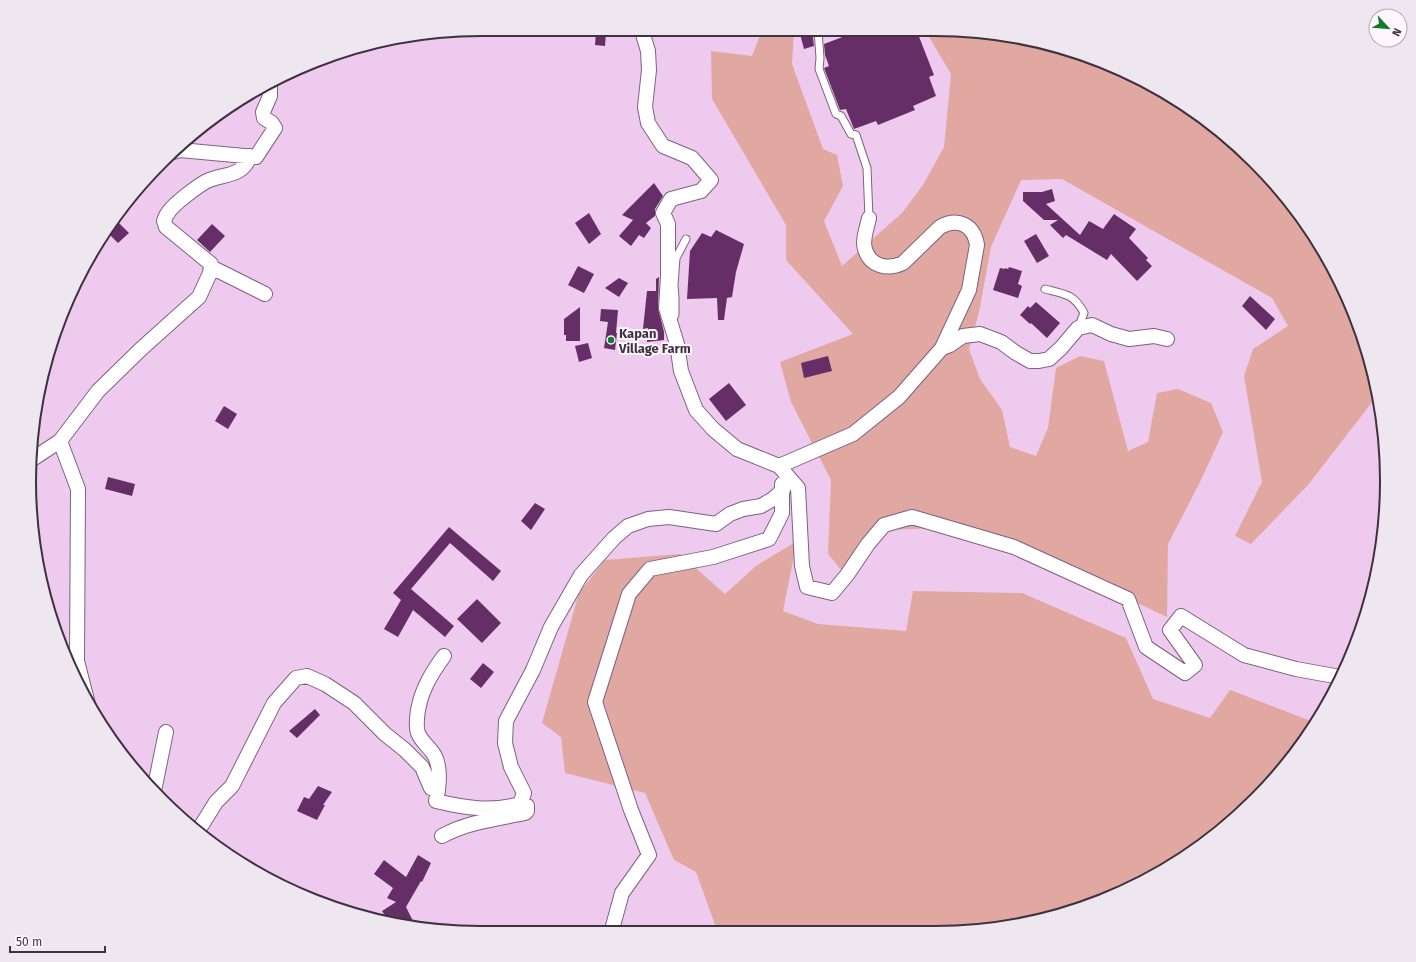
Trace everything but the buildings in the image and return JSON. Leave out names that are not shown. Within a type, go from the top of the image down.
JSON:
[{"type":"street","points":[[644,36],[648,51],[649,70],[645,107],[648,122],[663,146],[692,158],[711,180],[701,191],[671,199],[663,213],[668,224],[668,277],[666,308],[677,344],[681,371],[696,410],[713,429],[737,449],[778,466],[798,488],[802,566],[807,586],[832,593],[847,575],[868,544],[884,526],[912,517],[1014,547],[1128,599],[1146,647],[1185,673],[1195,665],[1170,630],[1181,616],[1244,654],[1296,669],[1335,676]]},
{"type":"street","points":[[183,150],[256,157],[274,128],[272,123],[264,118],[263,112],[270,96],[270,90]]},
{"type":"street","points":[[250,156],[247,164],[235,174],[225,175],[206,182],[192,192],[168,212],[164,221],[166,227],[211,264],[212,268],[266,294]]},
{"type":"street","points":[[778,466],[852,434],[899,397],[942,348],[969,290],[977,245],[976,238],[967,226],[954,222],[940,227],[903,263],[888,267],[880,266],[873,262],[865,249],[864,241],[869,218]]},
{"type":"street","points":[[37,456],[60,441],[98,391],[141,349],[199,297],[208,280],[212,268]]},
{"type":"street","points":[[942,348],[950,345],[963,336],[980,334],[1001,342],[1030,361],[1039,362],[1049,359],[1061,348],[1078,328],[1092,326],[1111,334],[1129,339],[1154,336],[1167,339]]},
{"type":"street","points":[[60,441],[78,490],[77,661],[80,675]]},
{"type":"street","points":[[613,926],[622,893],[649,855],[631,810],[595,702],[629,594],[650,569],[713,557],[769,539],[782,513],[783,490],[778,466]]},
{"type":"street","points":[[520,804],[524,793],[511,767],[505,743],[506,722],[533,670],[551,627],[582,575],[614,538],[628,526],[648,518],[669,517],[716,524],[730,514],[744,509],[761,506],[783,490]]},
{"type":"street","points":[[442,836],[458,828],[479,822],[524,814],[527,811],[527,806],[520,804],[494,809],[468,808],[436,801],[439,769],[434,755],[418,733],[418,707],[422,692],[431,674],[444,656]]},
{"type":"street","points":[[201,826],[216,802],[232,786],[274,703],[296,678],[307,676],[325,684],[354,703],[385,734],[405,750],[422,767],[431,788],[438,791]]},
{"type":"street","points":[[155,784],[166,732]]},
{"type":"lane","points":[[818,36],[819,69],[836,114],[841,116],[851,134],[856,135],[868,168],[869,218]]},
{"type":"lane","points":[[670,323],[675,315],[674,284],[676,258],[686,239]]},
{"type":"lane","points":[[1045,288],[1067,295],[1078,302],[1084,313],[1078,328]]},
{"type":"shaded area","points":[[760,36],[794,36],[792,64],[823,149],[837,155],[843,186],[824,221],[842,266],[902,213],[923,185],[944,147],[951,74],[928,36],[964,37],[993,40],[1050,51],[1105,70],[1132,82],[1182,111],[1228,146],[1250,166],[1270,188],[1305,234],[1334,284],[1346,311],[1365,366],[1372,402],[1308,485],[1251,544],[1235,536],[1262,482],[1244,376],[1253,349],[1288,326],[1272,298],[1062,179],[1021,180],[991,247],[979,312],[969,349],[980,379],[1002,410],[1010,447],[1036,456],[1048,428],[1056,368],[1080,356],[1104,361],[1128,451],[1148,442],[1157,393],[1178,389],[1211,403],[1223,432],[1201,480],[1168,544],[1167,617],[1032,553],[942,528],[884,530],[843,572],[828,554],[831,480],[791,402],[780,362],[853,334],[786,260],[786,225],[712,99],[711,51],[752,56]]},
{"type":"shaded area","points":[[797,541],[783,611],[818,624],[906,631],[913,591],[1022,593],[1126,638],[1153,699],[1210,718],[1230,690],[1310,721],[1288,752],[1250,796],[1206,834],[1158,866],[1132,880],[1078,902],[1050,911],[1022,917],[964,925],[715,926],[696,872],[674,860],[645,793],[565,773],[561,737],[542,723],[579,593],[605,560],[680,554],[725,594],[756,566]]},
{"type":"place","name":"Kapan Village Farm","points":[[611,340]]}]
